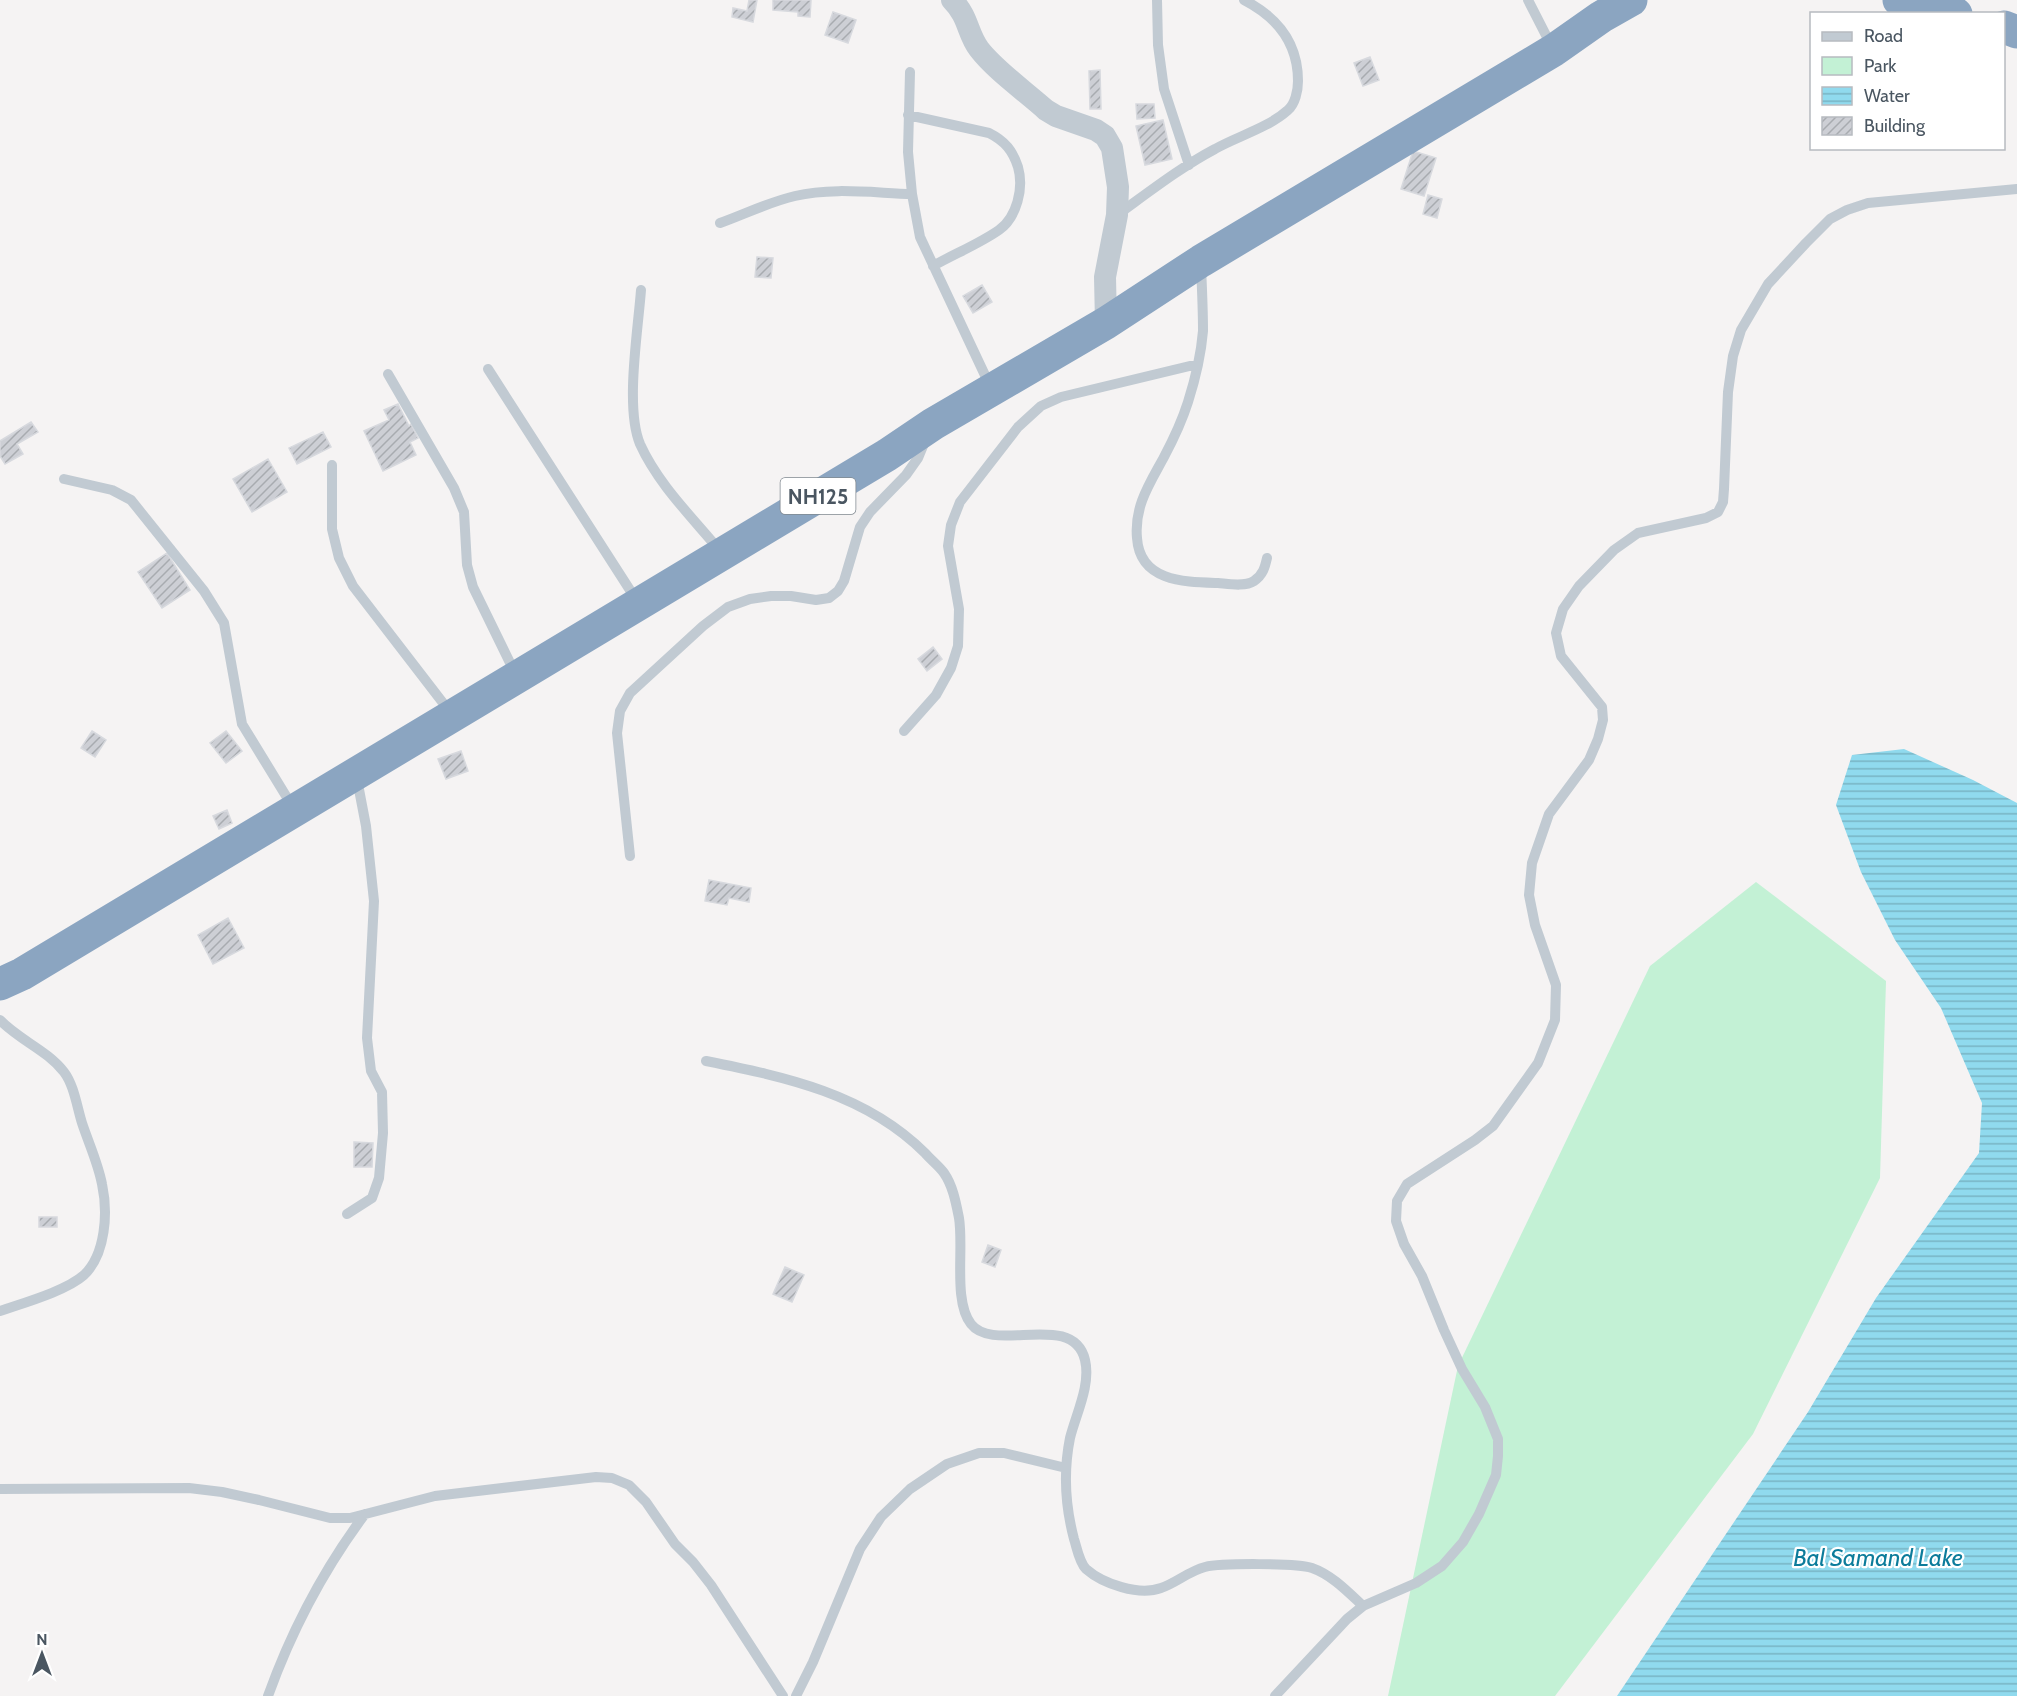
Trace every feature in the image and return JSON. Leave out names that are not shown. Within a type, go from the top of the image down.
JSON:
[{"type":"highway","name":"NH125","points":[[0,984],[22,974],[294,809],[586,637],[887,455],[933,424],[1106,323],[1201,261],[1554,50],[1601,17],[1631,0]]},
{"type":"highway","points":[[1899,0],[1948,12]]},
{"type":"street","points":[[952,0],[966,19],[977,47],[986,58],[1046,110],[1056,116],[1096,130],[1105,136],[1112,148],[1118,187],[1117,215],[1105,278],[1106,323]]},
{"type":"lane","points":[[1157,0],[1158,45],[1164,89],[1189,165]]},
{"type":"lane","points":[[1117,215],[1215,148],[1270,122],[1289,109],[1299,90],[1299,68],[1292,43],[1281,27],[1260,8],[1244,0]]},
{"type":"lane","points":[[1528,0],[1554,50]]},
{"type":"lane","points":[[910,72],[908,152],[912,194],[920,237],[992,391]]},
{"type":"lane","points":[[908,115],[989,133],[999,138],[1013,152],[1020,174],[1020,193],[1016,208],[1000,229],[933,266]]},
{"type":"lane","points":[[1275,1696],[1347,1619],[1364,1606],[1416,1583],[1442,1566],[1463,1542],[1479,1514],[1496,1475],[1498,1439],[1485,1407],[1453,1350],[1422,1276],[1404,1244],[1396,1221],[1397,1201],[1407,1184],[1493,1126],[1538,1064],[1555,1020],[1556,985],[1534,925],[1529,895],[1532,863],[1549,814],[1589,760],[1603,720],[1602,707],[1562,656],[1556,633],[1563,609],[1579,586],[1614,550],[1638,533],[1706,518],[1718,512],[1723,502],[1728,392],[1733,356],[1741,330],[1768,284],[1830,219],[1868,203],[2017,189]]},
{"type":"lane","points":[[720,223],[797,195],[831,192],[912,194]]},
{"type":"lane","points":[[1201,261],[1203,332],[1198,364],[1187,404],[1164,456],[1144,491],[1137,520],[1137,540],[1144,561],[1162,576],[1184,582],[1241,584],[1253,582],[1264,570],[1267,558]]},
{"type":"lane","points":[[641,290],[634,414],[640,443],[656,473],[722,553]]},
{"type":"lane","points":[[904,731],[936,695],[951,668],[957,646],[959,609],[948,546],[951,525],[960,502],[1018,427],[1041,406],[1061,397],[1198,364]]},
{"type":"lane","points":[[488,369],[639,603]]},
{"type":"lane","points":[[388,374],[454,488],[464,512],[467,565],[473,587],[517,676]]},
{"type":"lane","points":[[630,856],[616,732],[620,711],[630,693],[703,626],[728,608],[761,597],[791,596],[816,600],[829,598],[838,591],[844,580],[860,527],[870,512],[906,475],[918,458],[933,424]]},
{"type":"lane","points":[[332,465],[332,529],[339,558],[353,586],[452,715]]},
{"type":"lane","points":[[64,479],[112,490],[131,500],[204,591],[224,623],[242,724],[294,809]]},
{"type":"lane","points":[[347,1214],[372,1198],[379,1178],[383,1133],[382,1092],[371,1071],[367,1038],[374,901],[366,826],[355,773]]},
{"type":"lane","points":[[0,1020],[10,1030],[50,1058],[65,1073],[103,1185],[104,1225],[102,1241],[96,1256],[84,1275],[62,1288],[0,1311]]},
{"type":"lane","points":[[706,1061],[778,1075],[861,1105],[907,1135],[944,1172],[952,1190],[959,1221],[962,1304],[969,1321],[977,1331],[995,1335],[1049,1334],[1069,1339],[1085,1358],[1086,1375],[1070,1440],[1064,1495],[1083,1567],[1099,1578],[1119,1586],[1140,1590],[1160,1589],[1204,1567],[1295,1565],[1311,1568],[1331,1578],[1364,1606]]},
{"type":"lane","points":[[796,1696],[818,1653],[860,1549],[881,1516],[910,1489],[947,1464],[979,1453],[1004,1453],[1066,1468]]},
{"type":"lane","points":[[0,1489],[189,1488],[249,1498],[330,1518],[350,1518],[435,1496],[596,1477],[612,1478],[629,1485],[646,1502],[675,1544],[711,1585],[783,1696]]},
{"type":"lane","points":[[268,1696],[276,1672],[307,1605],[365,1514]]},
{"type":"green space","points":[[1756,882],[1886,981],[1880,1178],[1753,1434],[1555,1696],[1388,1696],[1458,1366],[1650,966]]},
{"type":"water","name":"Bal Samand Lake","points":[[1904,749],[2017,803],[2017,1696],[1617,1696],[1808,1412],[1876,1298],[1979,1153],[1982,1103],[1941,1008],[1895,940],[1861,872],[1836,805],[1852,755]]},
{"type":"building","points":[[749,0],[757,0],[753,22],[732,17],[733,8],[747,11]]},
{"type":"building","points":[[773,0],[811,0],[810,17],[798,16],[798,12],[773,10]]},
{"type":"building","points":[[833,12],[856,20],[848,43],[825,35]]},
{"type":"building","points":[[1370,57],[1379,80],[1363,86],[1354,63]]},
{"type":"building","points":[[1100,70],[1101,109],[1090,109],[1089,71]]},
{"type":"building","points":[[1136,104],[1154,104],[1155,118],[1137,119]]},
{"type":"building","points":[[1163,120],[1172,159],[1145,165],[1136,126]]},
{"type":"building","points":[[1413,151],[1436,158],[1424,196],[1401,189]]},
{"type":"building","points":[[1428,195],[1442,199],[1437,218],[1423,214]]},
{"type":"building","points":[[757,257],[773,258],[771,278],[755,277]]},
{"type":"building","points":[[982,285],[992,302],[973,313],[963,296]]},
{"type":"building","points":[[398,404],[418,438],[410,442],[416,455],[383,471],[364,431],[389,420],[384,410]]},
{"type":"building","points":[[31,422],[38,432],[17,444],[23,454],[5,464],[0,456],[0,441]]},
{"type":"building","points":[[323,432],[331,447],[297,464],[289,448]]},
{"type":"building","points":[[268,459],[287,492],[252,512],[233,479]]},
{"type":"building","points":[[167,553],[190,590],[162,608],[138,572]]},
{"type":"building","points":[[933,647],[942,659],[927,671],[918,659]]},
{"type":"building","points":[[92,731],[106,740],[95,757],[81,748]]},
{"type":"building","points":[[226,731],[242,751],[226,763],[210,743]]},
{"type":"building","points":[[461,751],[468,771],[446,779],[438,759]]},
{"type":"building","points":[[227,810],[232,823],[219,829],[213,816]]},
{"type":"building","points":[[709,880],[751,888],[749,902],[729,898],[727,905],[705,901]]},
{"type":"building","points":[[228,918],[244,948],[213,964],[198,935]]},
{"type":"building","points":[[354,1142],[373,1143],[372,1167],[354,1167]]},
{"type":"building","points":[[39,1217],[57,1217],[57,1227],[39,1227]]},
{"type":"building","points":[[988,1245],[1001,1250],[995,1267],[982,1262]]},
{"type":"building","points":[[785,1267],[804,1275],[792,1302],[773,1294]]}]
